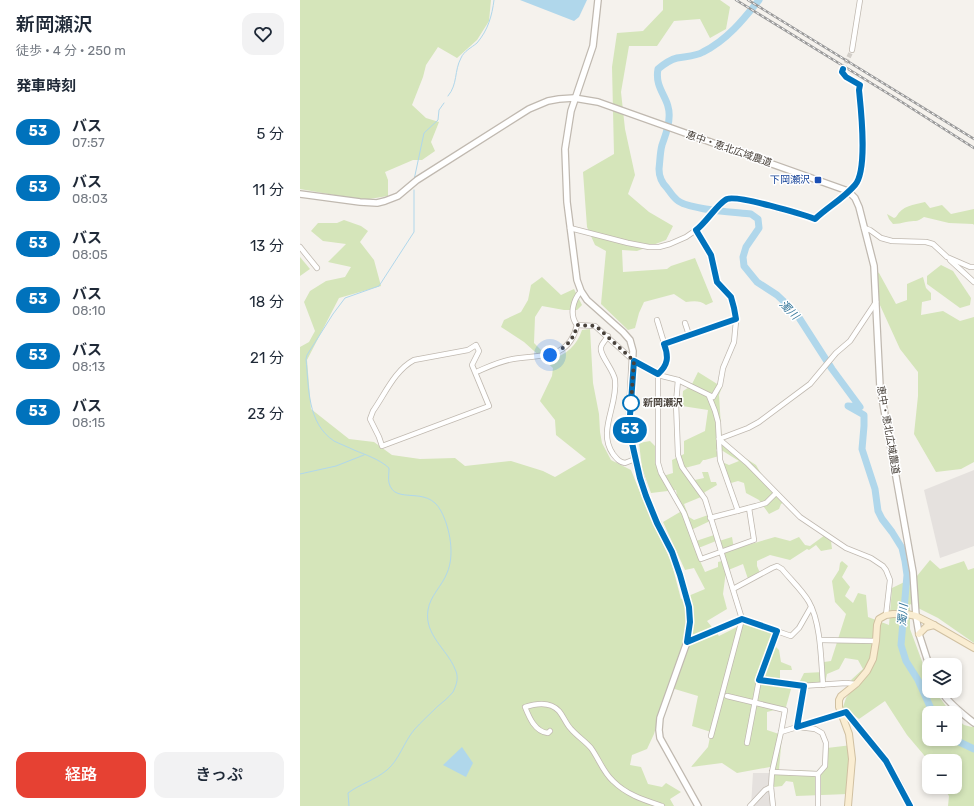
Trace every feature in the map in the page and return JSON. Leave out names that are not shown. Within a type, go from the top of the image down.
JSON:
[{"type":"main road","points":[[848,806],[852,759],[849,734],[841,714],[839,700],[841,696],[856,684],[873,659],[877,621],[889,614],[907,614],[916,616],[974,648]]},
{"type":"main road","points":[[919,634],[926,627],[934,625]]},
{"type":"street","points":[[598,0],[593,46],[574,98],[566,149],[565,176],[570,228],[577,280],[581,291],[587,300],[624,332],[630,340],[634,351],[629,429],[635,459],[646,496],[672,552],[680,575],[689,607],[690,622],[687,642],[660,718],[659,730],[664,746],[698,806]]},
{"type":"street","points":[[852,50],[860,0]]},
{"type":"street","points":[[570,228],[628,243],[649,247],[659,247],[686,237],[696,230],[704,220],[727,199],[747,200],[815,219],[848,192],[856,184],[861,174],[862,126],[859,90],[860,85],[846,77],[842,72],[843,69]]},
{"type":"street","name":"恵中・恵北広域農道","points":[[300,194],[360,202],[377,203],[385,201],[398,196],[417,180],[528,109],[548,102],[574,98],[598,102],[848,192],[855,198],[859,207],[874,266],[880,387],[913,572],[916,616],[919,634],[927,658]]},
{"type":"street","points":[[864,228],[870,230],[881,238],[892,241],[926,242],[933,244],[974,282]]},
{"type":"street","points":[[577,325],[596,326],[634,361],[658,374],[678,380],[713,397],[720,385],[723,368],[734,342],[736,319],[731,297],[717,282],[711,255],[696,230]]},
{"type":"street","points":[[300,247],[317,268]]},
{"type":"street","points":[[947,258],[970,267],[974,267]]},
{"type":"street","points":[[476,372],[511,359],[545,356],[564,348],[572,339],[577,325],[574,320],[573,311],[576,297],[581,291]]},
{"type":"street","points":[[719,439],[748,428],[759,422],[810,384],[836,353],[850,341],[876,302]]},
{"type":"street","points":[[664,344],[736,319]]},
{"type":"street","points":[[657,320],[668,356],[663,370],[658,374]]},
{"type":"street","points":[[685,323],[689,335]]},
{"type":"street","points":[[608,336],[601,346],[601,350],[605,360],[613,371],[615,379],[615,399],[608,424],[607,439],[619,462],[624,464],[635,459]]},
{"type":"street","points":[[476,344],[479,350],[472,365],[476,372],[489,406],[382,446],[370,419],[373,411],[394,379],[408,363],[414,360],[468,350],[476,344]]},
{"type":"street","points":[[658,374],[658,463],[661,472],[684,513],[701,559],[754,540],[749,508]]},
{"type":"street","points":[[678,380],[676,403],[679,461],[705,500],[720,553],[742,619],[711,736]]},
{"type":"street","points":[[709,396],[715,411],[720,460],[738,511]]},
{"type":"street","points":[[719,439],[747,463],[800,516],[846,548],[871,558],[883,566],[890,580],[889,614]]},
{"type":"street","points":[[710,518],[766,503],[776,493]]},
{"type":"street","points":[[732,589],[777,566],[782,569],[809,602],[815,617],[820,640],[823,685]]},
{"type":"street","points":[[687,642],[742,619],[791,636],[799,628],[811,608]]},
{"type":"street","points":[[747,743],[759,680],[777,631]]},
{"type":"street","points":[[820,640],[876,641]]},
{"type":"street","points":[[759,680],[804,686],[856,684]]},
{"type":"street","points":[[797,727],[804,686]]},
{"type":"street","points":[[727,696],[785,710],[772,772],[771,787],[773,806]]},
{"type":"street","points":[[945,698],[974,723]]},
{"type":"street","points":[[550,731],[548,733],[543,732],[533,723],[526,707],[542,703],[548,704],[555,708],[559,711],[570,728],[592,750],[605,773],[614,782],[624,791],[637,798],[662,806]]},
{"type":"street","points":[[781,732],[846,712],[886,761],[910,806]]},
{"type":"street","points":[[797,727],[814,729],[822,733],[825,737],[826,760],[825,766],[818,774],[818,806]]},
{"type":"street","points":[[772,772],[818,774]]},
{"type":"street","points":[[750,806],[765,790],[771,787]]},
{"type":"shaded area","points":[[974,470],[974,546],[940,558],[924,490]]},
{"type":"shaded area","points":[[753,773],[769,773],[771,806],[751,806]]},
{"type":"green space","points":[[300,0],[491,0],[489,21],[477,40],[457,58],[438,47],[426,65],[412,105],[426,118],[439,122],[431,142],[435,151],[422,160],[413,160],[385,172],[388,180],[388,196],[363,200],[300,189]]},
{"type":"green space","points":[[663,0],[720,0],[730,7],[726,29],[710,38],[700,19],[674,21],[657,46],[629,46],[621,92],[625,129],[635,175],[628,194],[649,212],[673,226],[666,240],[637,251],[622,250],[623,272],[667,269],[671,266],[695,258],[713,302],[706,305],[704,303],[694,301],[686,302],[674,294],[644,302],[635,328],[628,330],[601,304],[606,251],[595,245],[587,227],[583,172],[614,154],[612,67],[617,33],[643,31],[663,10]]},
{"type":"green space","points":[[925,202],[930,208],[942,205],[951,214],[974,209],[974,225],[949,223],[924,217],[917,221],[893,224],[887,214],[894,218],[905,208]]},
{"type":"green space","points":[[344,220],[361,226],[368,231],[360,242],[374,260],[381,286],[339,298],[307,360],[311,409],[349,439],[374,442],[392,455],[420,459],[455,458],[465,466],[511,461],[543,471],[555,477],[586,459],[556,435],[555,420],[540,401],[552,376],[553,368],[524,342],[501,327],[504,320],[521,312],[528,300],[531,285],[542,277],[561,295],[574,289],[582,305],[577,310],[564,310],[542,306],[535,317],[534,343],[550,359],[556,358],[574,345],[582,330],[590,329],[593,383],[599,414],[602,443],[611,460],[631,470],[648,512],[671,561],[681,599],[705,589],[694,568],[685,570],[663,522],[680,512],[676,490],[651,493],[642,468],[639,443],[650,441],[655,446],[660,477],[673,473],[672,460],[684,454],[684,441],[705,431],[708,410],[682,406],[683,391],[691,386],[698,372],[722,387],[719,395],[722,443],[756,465],[771,491],[781,495],[786,501],[781,504],[779,509],[769,514],[759,500],[746,493],[744,483],[738,481],[731,483],[722,474],[724,467],[722,462],[729,465],[739,461],[718,448],[716,450],[719,456],[703,460],[700,464],[681,469],[690,481],[704,478],[702,472],[708,472],[711,482],[716,482],[717,485],[705,492],[701,497],[684,504],[689,517],[694,520],[708,515],[710,521],[691,530],[696,541],[714,535],[716,541],[701,547],[696,547],[705,572],[718,567],[718,562],[722,561],[719,541],[732,537],[734,549],[775,537],[790,541],[799,537],[805,545],[810,546],[825,535],[831,541],[832,549],[821,551],[816,545],[790,560],[770,555],[757,561],[757,566],[760,573],[748,579],[743,564],[726,571],[723,594],[727,609],[707,621],[719,636],[744,624],[773,633],[773,644],[779,650],[781,662],[791,666],[792,670],[780,670],[780,682],[799,683],[804,673],[824,672],[824,662],[831,661],[846,614],[835,602],[832,581],[839,570],[840,563],[842,561],[848,566],[842,577],[850,587],[845,596],[853,603],[858,593],[866,595],[868,617],[889,625],[892,588],[917,576],[930,560],[940,569],[964,561],[968,570],[974,568],[974,643],[938,618],[910,604],[910,629],[922,661],[922,698],[940,698],[946,706],[922,706],[922,746],[962,746],[962,723],[972,727],[974,725],[974,806],[948,806],[949,796],[948,794],[962,794],[962,754],[923,754],[907,735],[885,701],[859,719],[843,707],[846,698],[856,685],[851,680],[863,669],[858,660],[845,658],[839,669],[827,674],[825,683],[791,689],[786,707],[767,712],[767,730],[782,735],[779,770],[817,771],[824,763],[827,748],[852,745],[848,794],[796,796],[793,782],[786,781],[782,786],[774,787],[770,767],[737,773],[722,763],[691,767],[708,747],[711,732],[692,726],[698,696],[668,687],[654,734],[647,749],[632,755],[630,765],[641,767],[648,784],[662,787],[666,783],[681,792],[670,799],[674,806],[300,806],[300,347],[309,342],[315,331],[304,302],[310,291],[326,281],[345,277],[351,267],[328,262],[346,244],[323,241],[311,231],[318,223],[337,223]]},
{"type":"green space","points":[[300,257],[310,269],[300,276]]},
{"type":"green space","points":[[941,265],[953,271],[971,298],[970,305],[960,308],[927,284],[927,276]]},
{"type":"green space","points":[[875,271],[879,273],[896,304],[907,300],[907,284],[923,277],[926,288],[931,293],[931,300],[922,302],[921,315],[943,311],[960,321],[974,317],[974,462],[961,469],[936,472],[914,434],[918,396],[918,372],[900,349],[879,303]]},
{"type":"water","points":[[520,0],[587,0],[579,17],[574,21]]},
{"type":"water","points":[[462,747],[473,763],[466,777],[443,765]]},
{"type":"waterway","points":[[448,96],[455,82],[457,68],[462,56],[477,43],[487,28],[491,17],[494,0]]},
{"type":"waterway","name":"濁川","points":[[759,0],[747,15],[720,42],[696,55],[672,60],[658,69],[658,83],[668,105],[669,111],[667,132],[661,151],[659,169],[660,174],[662,182],[677,200],[683,203],[701,208],[751,214],[758,219],[759,228],[746,247],[743,257],[744,266],[757,282],[777,295],[796,313],[832,369],[860,407],[848,406],[864,415],[862,449],[875,489],[878,511],[902,548],[905,561],[907,575],[901,645],[906,661],[918,680],[930,706]]},
{"type":"waterway","points":[[414,180],[424,133],[438,120],[439,110],[444,103]]},
{"type":"waterway","points":[[349,806],[348,793],[378,777],[391,766],[414,730],[453,692],[457,680],[455,669],[429,627],[428,619],[429,605],[445,578],[451,558],[449,533],[441,511],[435,503],[428,498],[404,495],[392,490],[389,483],[389,468],[377,460],[334,441],[325,433],[314,415],[308,382],[307,355],[333,314],[345,298],[379,286],[414,232],[414,190]]},
{"type":"waterway","points":[[300,474],[336,466],[364,455]]},
{"type":"waterway","name":"濁川","points":[[962,743],[974,749]]},
{"type":"tunnel","points":[[843,69],[852,50]]},
{"type":"railway","points":[[736,0],[974,148]]},
{"type":"railway","points":[[748,0],[974,139]]},
{"type":"bus line","name":"53","points":[[843,69],[842,72],[846,77],[860,85],[862,152],[861,174],[856,184],[815,219],[747,200],[727,199],[704,220],[696,230],[711,255],[717,282],[731,297],[736,319],[664,344],[668,356],[663,370],[658,374],[634,361],[629,429],[635,459],[646,496],[657,523],[672,552],[689,607],[690,622],[687,642],[742,619],[777,631],[759,680],[804,686],[797,727],[846,712],[886,761],[900,784],[910,806]]},
{"type":"place","name":"下岡瀬沢","points":[[818,180]]},
{"type":"place","name":"新岡瀬沢","points":[[631,403]]},
{"type":"route","points":[[550,355],[564,348],[572,339],[577,325],[596,326],[634,361],[631,403]]}]
